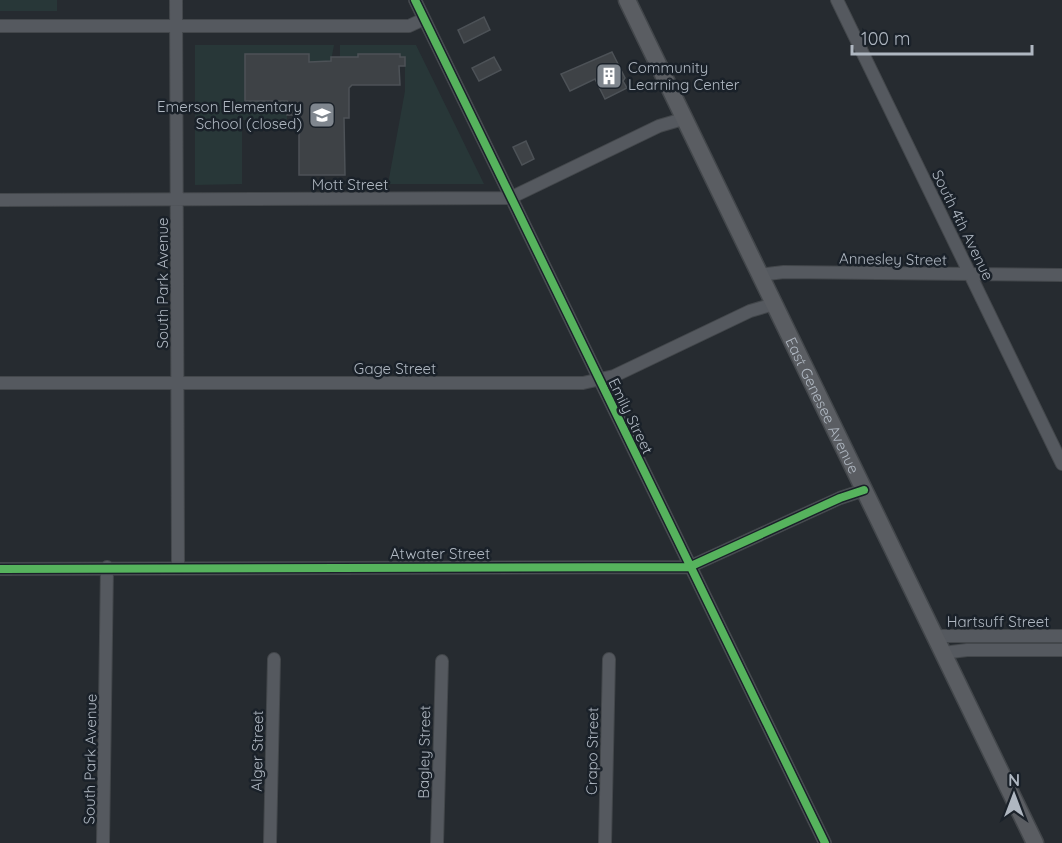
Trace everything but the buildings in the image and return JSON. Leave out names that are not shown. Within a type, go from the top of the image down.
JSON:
[{"type":"main road","name":"East Genesee Avenue","points":[[631,2],[683,119],[1035,843]]},
{"type":"street","name":"South Park Avenue","points":[[176,0],[178,566]]},
{"type":"street","name":"Emily Street","points":[[415,0],[825,843]]},
{"type":"street","name":"South 4th Avenue","points":[[837,0],[1062,464]]},
{"type":"street","points":[[0,26],[409,26],[424,19]]},
{"type":"street","name":"Mott Street","points":[[0,200],[510,198],[659,126],[683,119]]},
{"type":"street","name":"Annesley Street","points":[[759,275],[784,272],[1062,275]]},
{"type":"street","name":"Gage Street","points":[[0,383],[600,381],[750,310],[774,304]]},
{"type":"street","name":"Atwater Street","points":[[0,568],[689,567],[840,498],[864,490]]},
{"type":"street","name":"South Park Avenue","points":[[103,843],[107,567]]},
{"type":"street","name":"Hartsuff Street","points":[[935,636],[1062,636]]},
{"type":"street","name":"Hartsuff Street","points":[[943,653],[967,650],[1062,650]]},
{"type":"street","name":"Alger Street","points":[[270,843],[274,659]]},
{"type":"street","name":"Crapo Street","points":[[605,843],[609,659]]},
{"type":"street","name":"Bagley Street","points":[[437,843],[442,661]]},
{"type":"shaded area","points":[[0,0],[57,0],[57,11],[0,11]]},
{"type":"shaded area","points":[[195,45],[334,45],[331,61],[309,62],[309,54],[245,54],[287,101],[287,120],[242,120],[242,184],[195,185]]},
{"type":"shaded area","points":[[340,45],[416,45],[484,184],[388,184],[405,91],[405,57],[358,54],[358,57],[340,57]]},
{"type":"cycle path","points":[[415,0],[825,843]]},
{"type":"cycle path","points":[[0,569],[689,567],[840,498],[864,490]]},
{"type":"place","name":"Community Learning Center","points":[[609,76]]},
{"type":"place","name":"Emerson Elementary School (closed)","points":[[322,115]]}]
